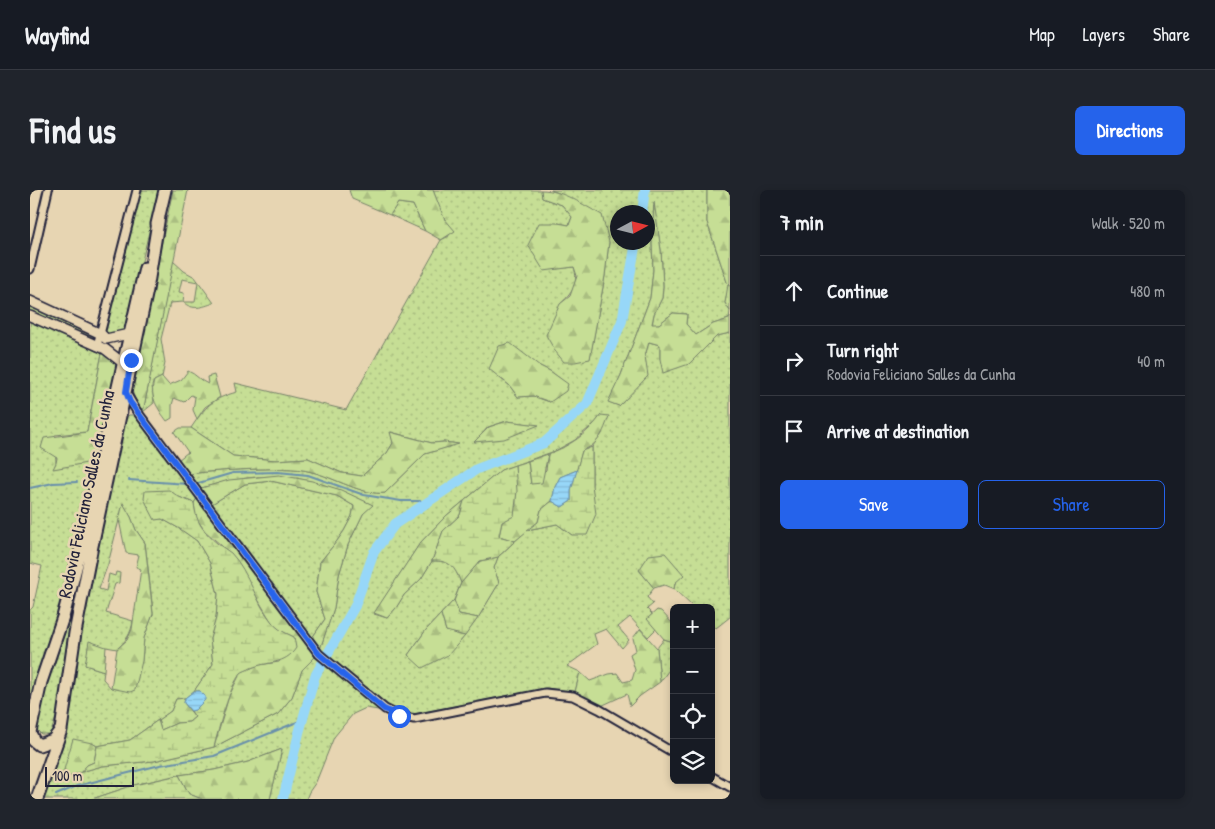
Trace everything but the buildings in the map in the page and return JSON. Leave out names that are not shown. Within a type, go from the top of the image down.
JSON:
[{"type":"main road","points":[[159,216],[165,190]]},
{"type":"main road","name":"Rodovia Feliciano Salles da Cunha","points":[[30,733],[41,682],[63,617],[84,537],[122,363],[159,216]]},
{"type":"main road","name":"Rodovia Feliciano Salles da Cunha","points":[[37,799],[61,730],[75,633],[126,392],[131,360],[148,290],[159,216]]},
{"type":"main road","points":[[30,733],[34,741],[39,744],[52,740],[61,730]]},
{"type":"street","points":[[30,269],[48,190]]},
{"type":"street","points":[[97,346],[136,190]]},
{"type":"street","points":[[30,301],[100,334],[106,339],[129,334]]},
{"type":"street","points":[[30,316],[113,354],[122,363]]},
{"type":"street","points":[[126,392],[136,410],[319,654],[384,709],[399,716],[414,718],[545,692],[573,696],[670,751]]},
{"type":"street","points":[[120,417],[127,412],[136,410]]},
{"type":"street","points":[[715,778],[730,787]]},
{"type":"green space","points":[[141,190],[159,190],[125,332],[112,337],[103,332]]},
{"type":"green space","points":[[173,190],[188,190],[143,412],[131,388]]},
{"type":"green space","points":[[349,190],[433,190],[444,218],[455,231],[441,240],[425,231],[413,205],[398,203],[390,215],[352,199]]},
{"type":"green space","points":[[433,190],[541,190],[542,198],[562,205],[572,217],[569,225],[558,223],[544,270],[574,267],[575,283],[568,296],[560,304],[590,358],[605,276],[609,242],[561,194],[551,190],[707,190],[707,222],[728,285],[730,283],[725,303],[730,311],[729,319],[713,324],[696,335],[686,324],[687,314],[673,313],[659,324],[652,325],[654,314],[662,298],[663,286],[661,250],[655,205],[610,205],[610,250],[652,250],[653,270],[650,298],[609,402],[619,406],[647,376],[645,356],[649,342],[660,345],[660,359],[689,364],[717,336],[730,333],[730,617],[716,628],[715,604],[690,604],[674,589],[675,583],[639,570],[654,588],[647,597],[653,604],[647,609],[652,614],[648,619],[656,629],[648,637],[630,617],[618,627],[629,640],[622,648],[606,629],[594,634],[597,644],[567,666],[580,672],[575,692],[546,688],[414,714],[386,706],[320,649],[334,608],[339,575],[348,545],[363,514],[372,505],[327,486],[287,477],[246,478],[198,489],[188,474],[258,469],[298,469],[320,474],[368,492],[385,493],[425,454],[457,444],[432,443],[391,432],[393,443],[387,453],[362,476],[342,473],[308,458],[276,460],[233,456],[191,428],[210,404],[221,397],[237,392],[235,383],[346,410],[441,240],[449,236]],"holes":[[[540,366],[562,380],[550,402],[533,396],[518,397],[509,385],[497,376]],[[601,415],[602,434],[592,447],[592,485],[572,535],[557,524],[527,530],[498,557],[494,568],[499,583],[478,618],[460,642],[408,655],[426,630],[454,600],[461,583],[454,569],[448,563],[432,561],[421,579],[404,595],[387,618],[374,614],[420,543],[446,516],[501,470],[555,451],[575,440],[596,422]],[[507,421],[537,425],[475,442],[488,427]]]},
{"type":"green space","points":[[541,190],[565,195],[602,215],[609,242],[605,276],[590,359],[564,362],[546,335],[560,304],[570,296],[577,276],[574,267],[544,271],[528,245],[539,223],[569,225],[572,217],[562,205],[542,198]]},
{"type":"green space","points":[[707,190],[730,190],[730,283],[728,285],[707,222]]},
{"type":"green space","points":[[398,203],[413,205],[425,231],[390,215]]},
{"type":"green space","points":[[655,209],[661,250],[663,286],[662,298],[654,314],[652,324],[659,324],[673,313],[687,314],[686,324],[696,335],[713,324],[729,319],[730,316],[730,333],[717,336],[689,364],[663,373],[660,345],[649,342],[645,356],[648,376],[619,406],[608,402],[621,375],[650,298]]},
{"type":"green space","points":[[173,261],[184,271],[195,277],[214,303],[190,307],[183,302],[170,303],[161,339],[165,363],[162,377],[154,381],[152,386],[154,403],[143,412]],"holes":[[[182,279],[198,282],[195,302],[183,302],[184,293],[179,292]]]},
{"type":"green space","points":[[728,285],[730,286],[730,311],[725,303]]},
{"type":"green space","points":[[30,302],[97,334],[96,342],[30,315]]},
{"type":"green space","points":[[30,319],[102,353],[87,432],[55,435],[56,463],[54,468],[98,461],[80,538],[30,714],[30,610],[33,607],[42,566],[30,563]]},
{"type":"green space","points":[[510,343],[568,384],[566,391],[550,402],[533,396],[518,397],[509,385],[489,369],[499,346]]},
{"type":"green space","points":[[102,353],[114,361],[117,369],[98,461],[53,469],[57,458],[41,448],[44,438],[87,432]]},
{"type":"green space","points":[[188,371],[208,384],[207,377],[214,375],[220,397],[205,407],[197,419],[193,410],[195,397],[191,395],[184,402],[174,398],[172,418],[167,421],[154,398],[154,381],[162,377],[169,385],[181,380]]},
{"type":"green space","points":[[119,396],[63,697],[51,732],[41,734],[37,730],[37,714]]},
{"type":"green space","points":[[129,415],[134,415],[198,497],[194,503],[179,497],[155,519],[162,519],[197,541],[210,563],[218,594],[216,618],[210,639],[213,664],[194,691],[185,698],[176,699],[171,711],[130,740],[97,746],[92,743],[61,780],[102,766],[154,761],[214,747],[278,714],[292,697],[302,670],[317,655],[384,711],[366,708],[353,714],[334,737],[316,782],[306,799],[270,799],[282,749],[248,762],[134,785],[92,799],[42,799],[66,728],[72,699],[80,633],[96,546],[124,419]],"holes":[[[123,504],[136,530],[145,543],[153,614],[144,638],[142,661],[111,688],[103,679],[104,671],[85,665],[106,647],[117,649],[131,630],[133,621],[106,613],[115,584],[119,583],[120,573],[116,572],[115,576],[109,574],[106,591],[99,589],[108,564]]]},
{"type":"green space","points":[[601,415],[609,416],[600,437],[593,445],[582,451],[577,470],[560,477],[555,487],[552,501],[541,510],[538,522],[515,541],[499,536],[502,522],[516,506],[515,465],[528,461],[531,484],[546,470],[548,454],[578,439]]},
{"type":"green space","points":[[507,421],[539,425],[504,439],[474,442],[489,427]]},
{"type":"green space","points":[[180,428],[191,428],[233,456],[276,460],[308,458],[342,473],[362,476],[387,453],[393,443],[390,432],[432,443],[459,444],[425,454],[385,493],[377,493],[358,489],[320,474],[298,469],[214,471],[188,474],[178,460],[188,452],[174,432]]},
{"type":"green space","points":[[592,447],[592,485],[596,514],[587,535],[572,535],[557,524],[527,530],[538,522],[541,510],[552,501],[562,507],[571,501],[571,490],[582,451]]},
{"type":"green space","points":[[548,454],[542,483],[531,484],[528,461]]},
{"type":"green space","points":[[515,465],[517,491],[514,516],[502,522],[499,536],[515,541],[498,557],[480,561],[461,583],[454,569],[448,563],[432,561],[443,531],[460,515],[464,501],[501,470]]},
{"type":"green space","points":[[279,475],[312,481],[341,490],[373,505],[363,514],[348,545],[339,575],[334,608],[320,649],[312,638],[325,619],[316,592],[320,562],[344,531],[352,516],[354,506],[337,496],[271,481],[245,484],[210,505],[198,489],[229,480]]},
{"type":"green space","points":[[271,481],[337,496],[354,506],[352,516],[344,531],[320,562],[316,592],[325,619],[312,638],[210,505],[245,484]]},
{"type":"green space","points":[[169,490],[179,497],[194,503],[196,516],[204,531],[238,561],[266,614],[277,627],[294,637],[296,648],[281,660],[257,666],[241,673],[232,688],[214,747],[154,761],[102,766],[81,772],[87,765],[94,762],[97,746],[130,740],[158,720],[161,730],[177,723],[189,722],[195,717],[191,711],[195,710],[200,691],[194,691],[213,664],[210,639],[216,618],[218,594],[210,563],[197,541],[162,519],[155,520],[144,499],[145,491]]},
{"type":"green space","points":[[198,497],[317,655],[302,670],[292,697],[278,714],[214,747],[229,696],[241,672],[259,665],[279,662],[294,637],[281,631],[272,623],[231,554],[205,531],[196,518],[194,503]]},
{"type":"green space","points":[[464,501],[460,515],[443,531],[432,561],[421,579],[404,595],[387,618],[374,613],[420,543],[446,516]]},
{"type":"green space","points":[[123,503],[136,530],[145,543],[153,614],[144,638],[142,661],[135,690],[130,692],[111,688],[117,649],[127,640],[132,629],[141,569],[136,567],[139,555],[126,553],[119,520]]},
{"type":"green space","points":[[665,553],[684,575],[675,583],[674,589],[664,585],[654,588],[639,570],[649,555]]},
{"type":"green space","points":[[498,557],[494,568],[499,583],[478,618],[459,614],[454,601],[461,583],[480,561]]},
{"type":"green space","points":[[454,600],[459,614],[478,618],[465,636],[446,631],[441,614]]},
{"type":"green space","points":[[657,610],[661,611],[670,621],[670,641],[664,639],[647,619]]},
{"type":"green space","points":[[441,614],[446,631],[465,636],[448,655],[422,668],[408,655],[426,630]]},
{"type":"green space","points":[[640,629],[657,648],[660,682],[640,696],[630,706],[627,694],[601,706],[575,692],[580,672],[590,681],[617,673],[623,682],[632,680],[635,670],[630,654],[636,650],[633,638]]},
{"type":"green space","points":[[664,639],[670,641],[670,668],[660,682],[657,648]]},
{"type":"green space","points":[[89,641],[106,647],[104,671],[85,665]]},
{"type":"green space","points":[[185,698],[184,703],[195,717],[189,722],[177,723],[161,730],[158,720],[171,711],[176,699]]},
{"type":"green space","points":[[73,739],[97,746],[94,762],[87,765],[81,772],[61,780]]},
{"type":"green space","points":[[282,749],[270,799],[202,799],[189,794],[179,775],[214,770],[248,762]]},
{"type":"green space","points":[[179,775],[189,794],[202,799],[92,799],[134,785]]},
{"type":"water","points":[[577,470],[571,490],[571,501],[562,507],[552,501],[555,487],[560,477]]},
{"type":"water","points":[[194,691],[200,691],[205,696],[205,700],[195,710],[191,711],[184,703],[185,698]]},
{"type":"waterway","points":[[643,205],[645,190]]},
{"type":"waterway","points":[[283,799],[315,676],[355,606],[374,552],[395,524],[477,469],[544,443],[587,404],[622,321],[635,250]]},
{"type":"waterway","points":[[195,484],[233,473],[278,472],[308,475],[364,495],[401,501],[430,501]]},
{"type":"waterway","points":[[129,480],[188,484]]},
{"type":"waterway","points":[[30,488],[53,483],[77,482]]},
{"type":"waterway","points":[[56,795],[77,786],[160,765],[214,756],[302,720]]},
{"type":"route","points":[[131,360],[126,392],[130,402],[208,507],[319,654],[384,709],[399,716]]}]
